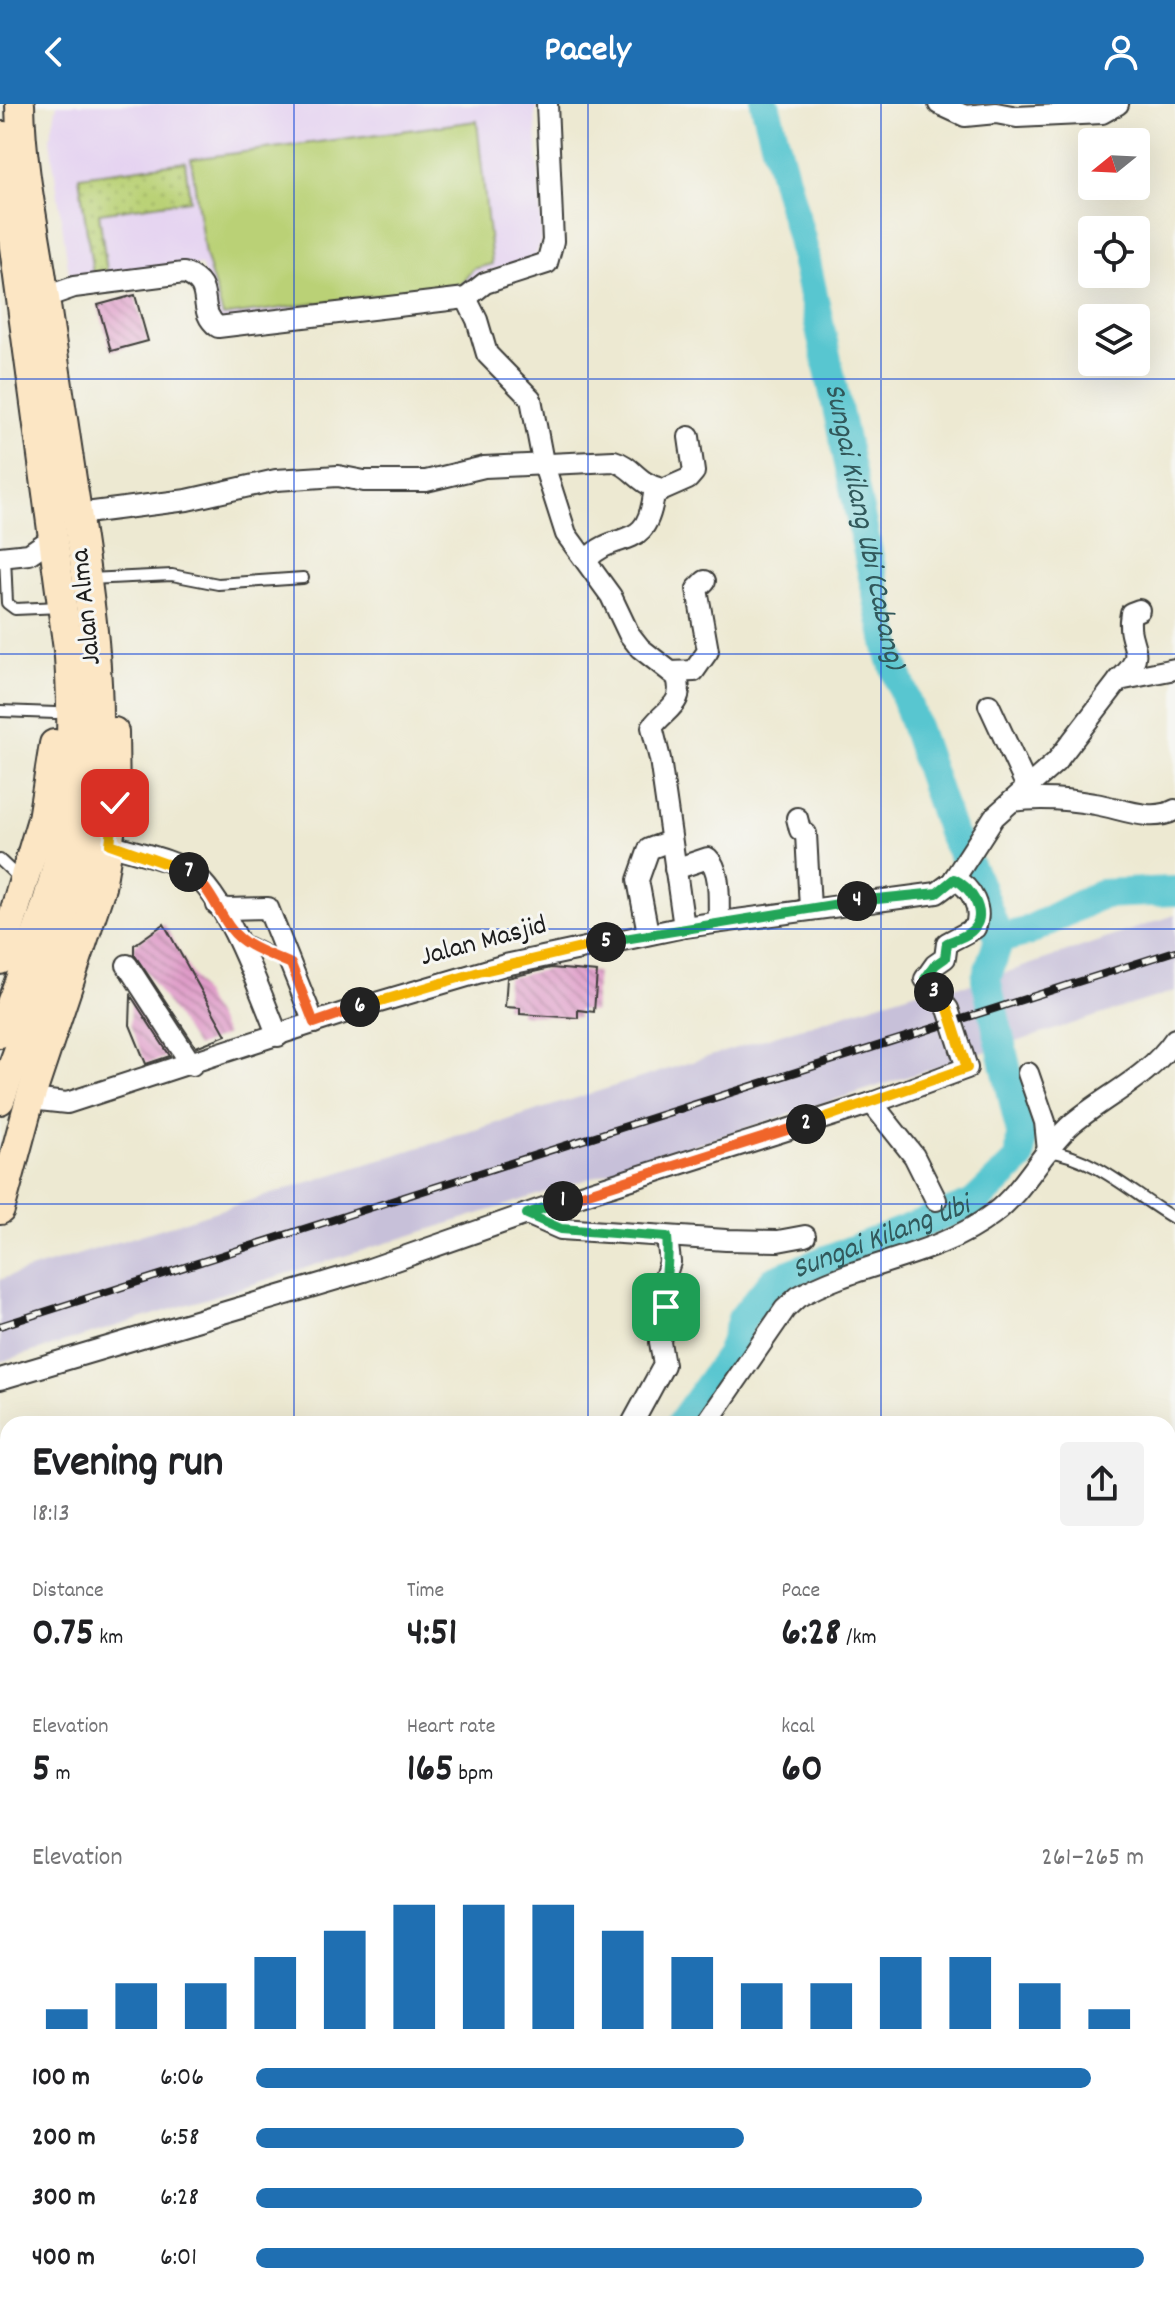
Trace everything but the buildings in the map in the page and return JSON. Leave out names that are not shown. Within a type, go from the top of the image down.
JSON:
[{"type":"main road","name":"Jalan Alma","points":[[2,104],[2,140],[63,607],[82,654]]},
{"type":"main road","name":"Jalan Alma","points":[[0,1100],[64,915],[82,789],[82,654],[87,579],[21,133],[20,104]]},
{"type":"main road","points":[[0,229],[16,255]]},
{"type":"main road","points":[[0,960],[42,819],[57,692],[82,654],[114,689],[115,803],[110,844],[68,995],[30,1099],[0,1210]]},
{"type":"main road","name":"Jalan Alma","points":[[0,1033],[46,906],[61,847],[82,789]]},
{"type":"street","points":[[46,307],[51,295],[74,287],[184,273],[198,278],[204,287],[210,322],[218,327],[466,298],[485,283],[547,263],[553,241],[547,104]]},
{"type":"street","points":[[939,104],[965,116],[996,113],[1017,117],[1102,113],[1118,104]]},
{"type":"street","points":[[466,298],[477,320],[487,354],[531,399],[543,462],[566,534],[611,596],[629,634],[640,648],[677,677],[681,696],[674,708],[660,715],[652,727],[660,759],[684,927]]},
{"type":"street","points":[[586,560],[597,549],[609,543],[628,541],[642,530],[650,521],[654,494],[688,479],[694,472],[689,437]]},
{"type":"street","points":[[78,514],[187,500],[276,480],[338,476],[364,481],[426,481],[484,467],[543,462],[624,463],[639,482],[662,489]]},
{"type":"street","points":[[2,557],[29,554],[54,537]]},
{"type":"street","points":[[671,672],[694,671],[708,651],[697,603],[697,589],[705,581]]},
{"type":"street","points":[[0,1379],[364,1271],[527,1214],[872,1103],[967,1068],[948,1009],[925,979],[935,965],[945,958],[947,943],[975,928],[979,918],[969,891],[956,877],[994,817],[1056,762],[1119,680],[1134,666],[1137,654],[1129,626],[1131,613],[1139,610]]},
{"type":"street","points":[[1119,680],[1175,669]]},
{"type":"street","points":[[989,705],[1020,794],[1030,798],[1091,803],[1156,817],[1175,810]]},
{"type":"street","points":[[797,818],[800,830],[806,834],[810,908]]},
{"type":"street","points":[[648,933],[638,873],[649,849],[670,841]]},
{"type":"street","points":[[110,844],[185,869],[200,881],[232,930],[278,1036]]},
{"type":"street","points":[[675,869],[708,858],[712,860],[716,869],[719,921]]},
{"type":"street","name":"Jalan Masjid","points":[[30,1099],[67,1103],[479,972],[648,933],[810,908],[937,893],[956,877]]},
{"type":"street","points":[[217,905],[227,909],[268,908],[314,1023]]},
{"type":"street","points":[[127,965],[192,1065]]},
{"type":"street","points":[[711,1416],[785,1309],[798,1297],[813,1288],[951,1238],[992,1216],[1021,1189],[1072,1124],[1159,1062],[1175,1039]]},
{"type":"street","points":[[1028,1073],[1045,1122],[1048,1151]]},
{"type":"street","points":[[872,1103],[914,1156],[936,1200]]},
{"type":"street","points":[[527,1214],[561,1229],[778,1241],[805,1236]]},
{"type":"street","points":[[637,1416],[653,1391],[664,1365],[660,1342],[666,1307],[663,1283],[670,1262],[667,1237]]},
{"type":"lane","points":[[2,557],[7,603],[15,609],[63,607]]},
{"type":"lane","points":[[87,579],[172,575],[218,584],[303,578]]},
{"type":"lane","points":[[0,711],[56,713]]},
{"type":"lane","points":[[0,860],[24,883]]},
{"type":"lane","points":[[232,930],[252,946],[291,964]]},
{"type":"lane","points":[[1048,1151],[1066,1154],[1111,1176],[1175,1219]]},
{"type":"shaded area","points":[[57,104],[539,104],[535,113],[542,236],[535,258],[478,274],[465,289],[220,321],[201,265],[70,280],[50,139]]},
{"type":"shaded area","points":[[1175,915],[1175,991],[406,1237],[0,1362],[0,1280],[7,1277],[917,991],[973,984]]},
{"type":"green space","points":[[477,121],[492,264],[473,269],[461,284],[223,316],[205,255],[191,159]]},
{"type":"green space","points":[[185,162],[190,200],[99,213],[107,272],[93,274],[79,176]]},
{"type":"waterway","name":"Sungai Kilang Ubi (Cabang)","points":[[765,104],[801,239],[889,651],[951,832],[977,881],[999,939]]},
{"type":"waterway","name":"Sungai Kilang Ubi","points":[[687,1416],[730,1355],[742,1319],[774,1280],[973,1204],[1020,1159],[1021,1133],[986,979],[999,939],[1026,932],[1101,894],[1175,891]]},
{"type":"railway","points":[[0,1326],[1175,951]]},
{"type":"route","points":[[115,803],[110,844],[193,874],[232,930],[252,946],[291,964],[314,1023],[479,972],[648,933],[904,894],[937,893],[954,879],[962,883],[976,903],[979,918],[975,928],[947,943],[945,958],[928,972],[925,979],[948,1009],[967,1068],[872,1103],[527,1214],[561,1229],[667,1237],[670,1262],[663,1283],[666,1307]]}]
